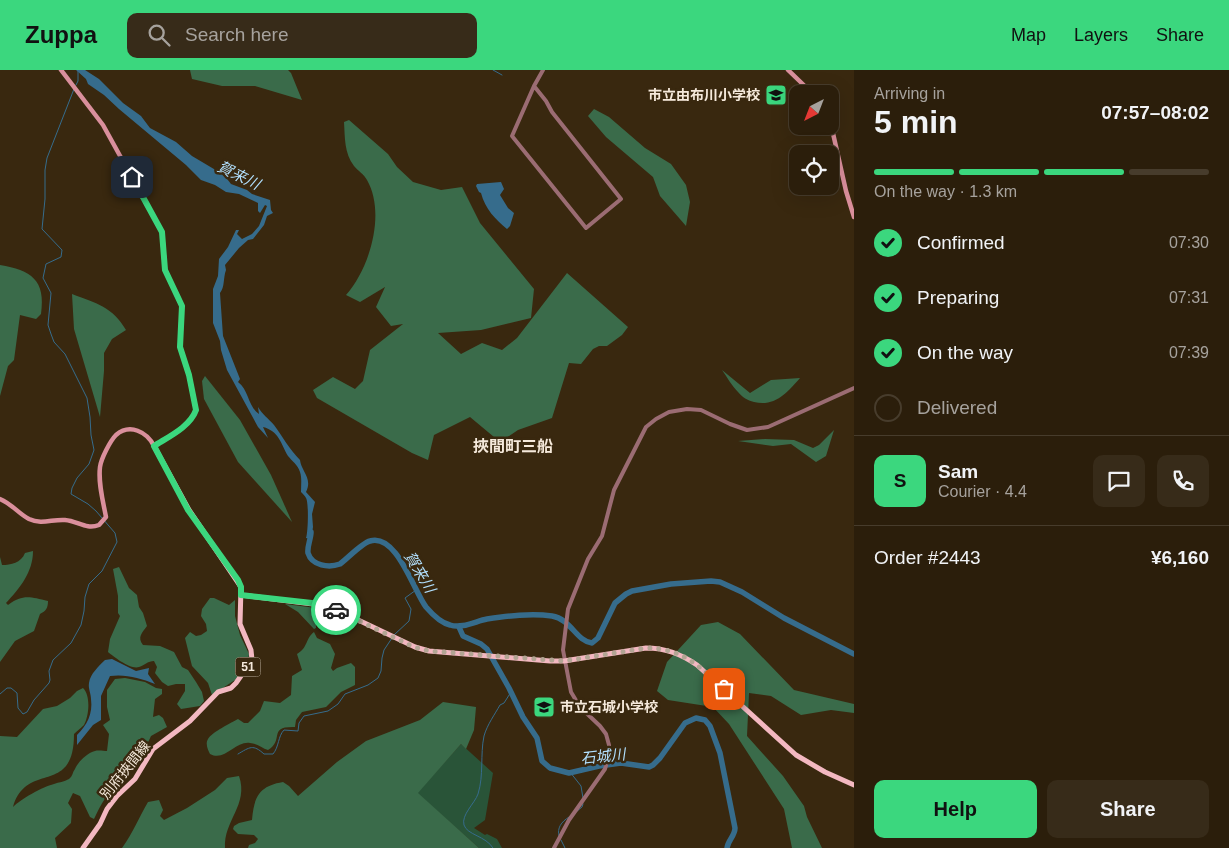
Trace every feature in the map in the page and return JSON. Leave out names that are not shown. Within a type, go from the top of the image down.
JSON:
[{"type":"main road","points":[[0,498],[13,505],[29,519],[38,522],[67,520],[86,528],[102,523],[106,517],[100,466],[116,435],[126,430],[137,431],[147,435],[154,446],[184,426],[196,410],[189,375],[180,347],[182,306],[165,270],[162,232],[103,125],[61,70]]},
{"type":"main road","points":[[788,70],[804,85]]},
{"type":"main road","points":[[833,135],[854,217]]},
{"type":"main road","name":"別府挾間線","points":[[83,848],[117,796],[134,780],[153,750],[190,721],[218,692],[231,688],[247,670],[253,655],[240,624],[241,587],[238,580],[188,510],[154,446]]},
{"type":"main road","points":[[241,595],[321,604],[414,647],[429,651],[564,661],[646,648],[659,648],[684,656],[698,665],[796,755],[825,772],[854,785]]},
{"type":"street","points":[[534,86],[546,100],[552,112],[622,199],[586,228],[512,136],[534,86],[543,70]]},
{"type":"street","points":[[554,848],[569,820],[605,769],[609,755],[606,734],[580,707],[571,692],[564,661],[563,645],[568,609],[588,559],[602,536],[614,490],[646,427],[669,412],[688,409],[701,410],[747,430],[758,429],[768,427],[854,388]]},
{"type":"green space","points":[[190,70],[288,70],[302,100],[255,86],[222,86],[192,79]]},
{"type":"green space","points":[[594,109],[609,117],[645,148],[671,164],[686,185],[690,202],[686,226],[660,196],[653,177],[606,137],[588,116]]},
{"type":"green space","points":[[349,120],[388,154],[397,167],[413,182],[441,190],[462,187],[480,223],[534,289],[531,318],[481,330],[438,333],[461,354],[482,343],[502,350],[517,338],[567,273],[628,327],[622,335],[607,346],[599,346],[593,349],[581,364],[569,363],[552,418],[518,430],[500,442],[470,417],[434,435],[428,460],[412,453],[317,398],[313,390],[333,377],[355,389],[363,381],[370,350],[403,324],[391,326],[376,307],[385,287],[360,302],[346,295],[355,284],[362,270],[373,240],[375,224],[373,193],[366,178],[354,166],[347,150],[344,122]]},
{"type":"green space","points":[[0,265],[20,270],[34,279],[41,293],[42,302],[41,314],[36,319],[20,315],[14,360],[8,366],[0,396]]},
{"type":"green space","points":[[72,294],[96,303],[110,311],[126,330],[112,339],[104,353],[100,417],[74,329]]},
{"type":"green space","points":[[722,370],[750,393],[771,380],[800,378],[780,398],[761,403],[742,396]]},
{"type":"green space","points":[[205,376],[240,420],[271,475],[292,522],[238,462],[204,399],[202,381]]},
{"type":"green space","points":[[834,430],[826,456],[816,462],[791,444],[773,446],[738,441],[765,439],[794,440],[813,448],[819,445]]},
{"type":"green space","points":[[33,551],[28,573],[6,603],[8,605],[18,599],[31,598],[48,601],[47,607],[40,614],[34,631],[15,641],[0,662],[0,557],[2,565],[9,565],[18,561],[25,553]]},
{"type":"green space","points":[[119,567],[129,588],[137,595],[139,607],[147,626],[141,635],[141,642],[143,645],[160,646],[174,652],[182,667],[188,670],[202,692],[204,701],[200,706],[181,709],[177,704],[185,691],[185,684],[168,686],[162,682],[155,673],[157,667],[154,661],[139,667],[132,667],[108,652],[110,639],[120,616],[118,613],[118,596],[113,569]]},
{"type":"green space","points":[[210,598],[229,605],[235,600],[235,616],[240,635],[249,654],[248,661],[235,680],[212,695],[208,683],[192,666],[185,638],[190,632],[196,636],[207,631],[206,624],[201,616],[202,609]]},
{"type":"green space","points":[[285,604],[316,608],[316,628],[314,629],[298,612]]},
{"type":"green space","points":[[718,622],[740,634],[794,690],[854,704],[854,713],[831,710],[801,715],[771,696],[749,693],[747,736],[783,776],[804,806],[807,817],[822,848],[792,848],[784,809],[729,724],[713,707],[668,700],[657,691],[667,662],[701,625]]},
{"type":"green space","points":[[314,632],[317,638],[330,644],[335,654],[331,668],[333,671],[351,663],[355,667],[355,685],[341,692],[326,707],[302,712],[296,720],[295,727],[281,729],[273,746],[268,750],[254,744],[245,743],[225,754],[215,756],[210,754],[207,743],[213,733],[238,719],[248,723],[260,711],[264,701],[280,703],[291,695],[292,676],[302,670],[297,654],[301,652]]},
{"type":"green space","points":[[125,678],[145,682],[162,689],[162,694],[155,699],[153,717],[159,715],[163,718],[167,727],[151,736],[146,747],[139,751],[125,777],[125,782],[109,794],[100,806],[94,819],[90,817],[80,796],[73,793],[68,803],[72,809],[71,823],[55,838],[57,848],[0,848],[0,736],[17,737],[43,709],[57,706],[83,688],[86,692],[88,701],[87,717],[84,725],[74,734],[72,753],[66,765],[58,772],[28,785],[20,793],[13,807],[38,790],[69,779],[78,764],[89,754],[96,751],[107,751],[109,734],[103,725],[110,720],[107,707],[107,690],[115,679]]},
{"type":"green space","points":[[443,702],[476,707],[474,730],[466,749],[461,744],[418,793],[479,848],[248,848],[249,845],[255,843],[258,839],[254,835],[238,834],[233,829],[239,823],[252,820],[256,799],[268,786],[283,782],[298,796],[337,762],[366,741],[420,720]]},
{"type":"green space","points":[[461,744],[493,773],[485,820],[474,828],[485,835],[487,834],[497,839],[502,848],[479,848],[417,793]]},
{"type":"green space","points":[[239,776],[241,796],[225,838],[225,848],[122,848],[148,802],[159,800],[163,810],[160,816],[164,820],[215,790],[227,778]]},
{"type":"water","points":[[76,70],[85,70],[99,79],[123,103],[141,116],[150,128],[176,142],[192,156],[224,175],[231,184],[270,200],[273,213],[267,216],[264,225],[253,239],[248,240],[239,248],[225,265],[225,276],[220,293],[223,336],[240,379],[238,382],[242,385],[255,411],[259,414],[258,407],[300,460],[308,483],[306,492],[315,502],[312,514],[313,527],[311,539],[306,538],[308,506],[306,498],[301,492],[299,470],[288,456],[276,435],[263,427],[268,438],[258,427],[227,370],[220,341],[213,323],[213,289],[218,276],[219,259],[228,247],[236,230],[239,230],[237,234],[242,239],[252,234],[259,226],[267,206],[265,205],[260,213],[258,211],[258,203],[239,194],[226,192],[215,185],[201,180],[104,95],[88,84],[86,79]]},
{"type":"water","points":[[501,182],[504,189],[500,195],[508,208],[514,213],[510,226],[507,229],[491,214],[476,186],[477,184]]},
{"type":"water","points":[[112,659],[136,671],[149,668],[148,674],[155,684],[133,677],[110,676],[101,696],[101,720],[93,725],[77,745],[77,735],[84,727],[91,710],[89,685],[91,676],[105,660]]},
{"type":"waterway","points":[[76,85],[78,70]]},
{"type":"waterway","points":[[493,70],[502,75]]},
{"type":"waterway","points":[[0,694],[7,688],[11,688],[17,693],[18,708],[23,714],[27,712],[34,700],[49,683],[49,671],[53,660],[71,643],[81,625],[89,584],[102,571],[117,542],[115,533],[96,511],[71,494],[77,478],[89,464],[94,450],[90,417],[87,398],[65,354],[54,342],[51,334],[48,325],[51,293],[43,278],[46,264],[61,257],[62,250],[42,229],[45,170],[47,158],[74,89]]},
{"type":"waterway","name":"賀来川","points":[[311,532],[308,553],[313,561],[321,565],[331,566],[340,564],[370,541],[380,541],[388,546],[404,565],[426,607],[440,620],[450,625],[464,625],[487,619],[511,616],[552,616],[564,621],[582,638],[592,643],[598,638],[615,603],[626,594],[632,591],[671,584],[711,581],[720,582],[742,592],[784,618],[854,654]]},
{"type":"waterway","points":[[394,635],[409,621],[411,609],[405,598],[416,590]]},
{"type":"waterway","name":"石城川","points":[[459,627],[463,636],[481,644],[487,649],[523,717],[537,738],[542,761],[550,768],[569,773],[621,763],[649,767],[660,758],[685,723],[696,718],[705,720],[710,726],[720,753],[735,828],[727,848]]},
{"type":"waterway","points":[[238,754],[251,748],[257,749],[264,754],[273,754],[284,730],[298,731],[299,723],[304,716],[328,711],[338,704],[345,694],[368,685],[378,678],[384,650],[392,638]]},
{"type":"waterway","points":[[493,848],[466,828],[464,817],[476,798],[480,787],[485,732],[500,705],[504,703],[511,692]]},
{"type":"waterway","points":[[570,772],[581,786],[583,798]]},
{"type":"waterway","points":[[576,812],[583,804]]},
{"type":"waterway","points":[[559,836],[560,825],[569,817]]},
{"type":"waterway","points":[[561,840],[565,848]]},
{"type":"way so far","points":[[336,610],[414,647],[429,651],[564,661],[646,648],[659,648],[684,656],[698,665],[724,689]]},
{"type":"place","name":"市立由布川小学校","points":[[776,95]]},
{"type":"place","name":"市立石城小学校","points":[[544,707]]},
{"type":"district","name":"挾間町三船","points":[[513,446]]},
{"type":"route","points":[[132,177],[162,232],[162,252],[165,270],[182,306],[180,347],[189,375],[196,410],[195,414],[184,426],[154,446],[188,510],[238,580],[241,587],[241,595],[321,604],[336,610]]}]
